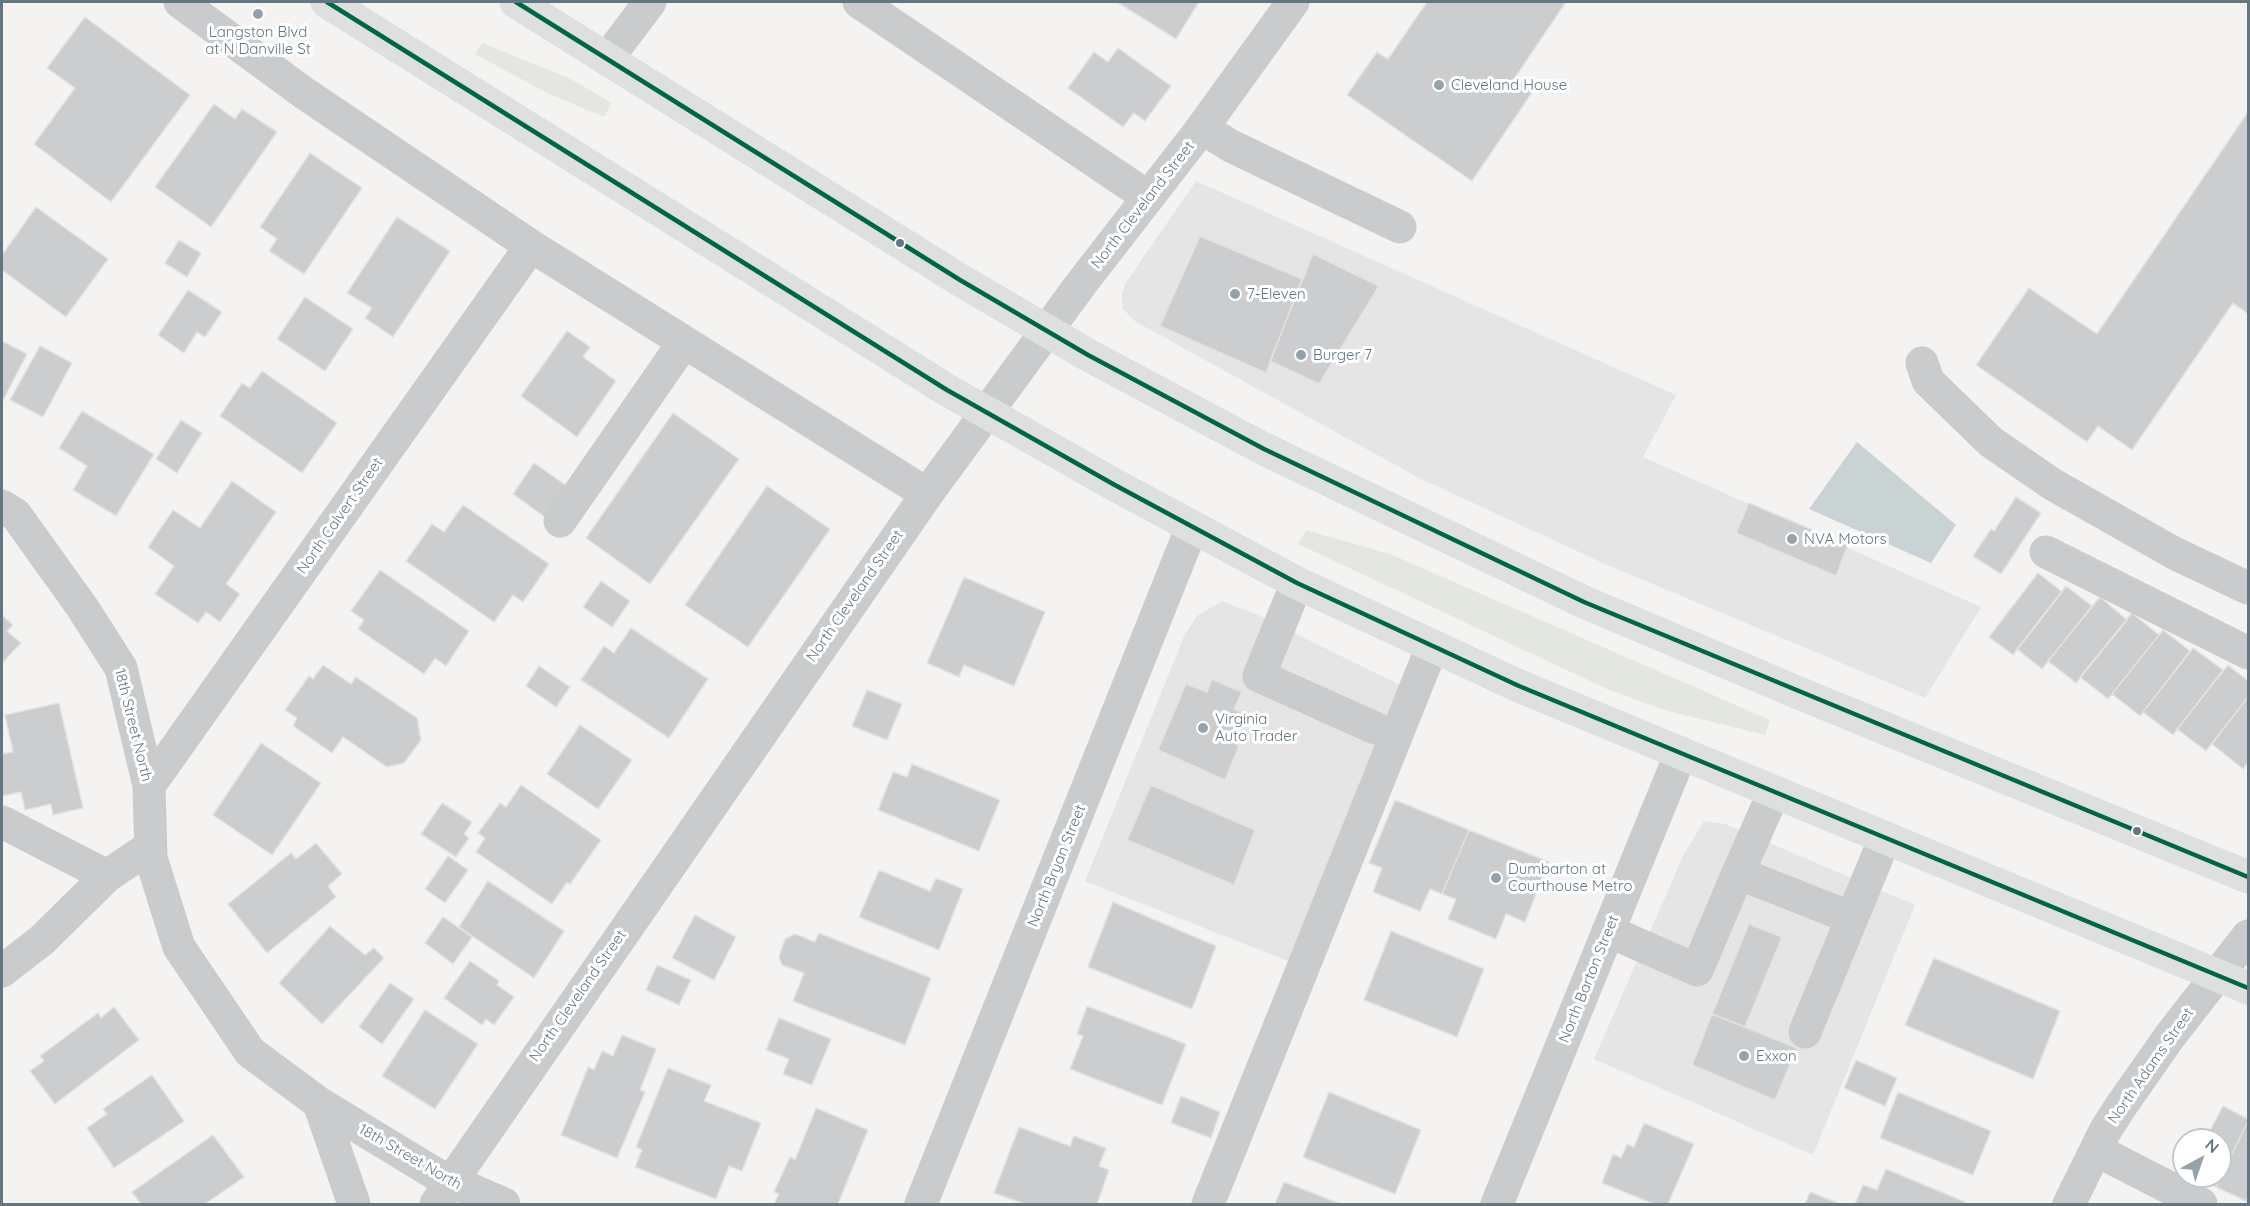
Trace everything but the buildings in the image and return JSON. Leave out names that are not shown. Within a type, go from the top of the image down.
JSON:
[{"type":"main road","points":[[327,2],[587,167],[987,413],[1298,583],[1432,647],[1774,792],[2248,988]]},
{"type":"main road","points":[[516,2],[960,280],[1047,331],[1264,449],[1489,558],[1806,696],[2248,878]]},
{"type":"street","points":[[180,2],[304,93],[531,246],[927,494]]},
{"type":"street","points":[[607,58],[650,2]]},
{"type":"street","points":[[859,2],[1148,197]]},
{"type":"street","name":"North Cleveland Street","points":[[443,1193],[927,494],[1047,331],[1202,128],[1293,2]]},
{"type":"street","points":[[1202,128],[1231,146],[1400,227]]},
{"type":"street","name":"North Calvert Street","points":[[149,786],[531,246]]},
{"type":"street","points":[[560,521],[684,342]]},
{"type":"street","points":[[1922,363],[1928,381],[1991,442],[2052,484],[2174,553],[2248,588]]},
{"type":"street","name":"18th Street North","points":[[2,506],[16,515],[82,606],[121,668],[149,786],[151,858],[179,947],[250,1052],[443,1193],[504,1204]]},
{"type":"street","name":"North Bryan Street","points":[[921,1204],[1192,527]]},
{"type":"street","points":[[2046,552],[2248,653]]},
{"type":"street","points":[[1298,583],[1259,676],[1375,728]]},
{"type":"street","points":[[1208,1204],[1432,647]]},
{"type":"street","name":"North Barton Street","points":[[1497,1204],[1681,753]]},
{"type":"street","points":[[1608,930],[1697,970],[1774,792]]},
{"type":"street","points":[[2,822],[107,876]]},
{"type":"street","points":[[1805,1032],[1885,838]]},
{"type":"street","points":[[2,971],[42,940],[107,876],[150,847]]},
{"type":"street","points":[[1738,873],[1852,918]]},
{"type":"street","name":"North Adams Street","points":[[2069,1204],[2105,1131],[2144,1073],[2248,936]]},
{"type":"street","points":[[319,1103],[354,1204]]},
{"type":"street","points":[[2096,1150],[2201,1204]]},
{"type":"shaded area","points":[[482,43],[569,78],[612,103],[604,117],[547,93],[475,54]]},
{"type":"shaded area","points":[[1196,181],[1676,395],[1643,457],[1981,607],[1925,698],[1605,564],[1419,478],[1136,322],[1122,308],[1125,284]]},
{"type":"shaded area","points":[[1857,442],[1956,525],[1931,563],[1809,509]]},
{"type":"shaded area","points":[[1306,530],[1390,554],[1770,720],[1765,735],[1664,710],[1607,689],[1298,544]]},
{"type":"shaded area","points":[[1222,601],[1260,616],[1412,691],[1303,967],[1085,881],[1185,634],[1197,616]]},
{"type":"shaded area","points":[[1704,821],[1725,824],[1915,905],[1813,1155],[1594,1059],[1684,854]]},
{"type":"transit line","points":[[327,2],[947,390],[1113,484],[1297,583],[1519,686],[2248,988]]},
{"type":"transit line","points":[[516,2],[960,280],[1088,355],[1264,449],[1584,602],[2248,877]]},
{"type":"place","name":"Langston Blvd at N Danville St","points":[[258,14]]},
{"type":"place","name":"Cleveland House","points":[[1439,85]]},
{"type":"place","name":"7-Eleven","points":[[1235,294]]},
{"type":"place","name":"Burger 7","points":[[1301,355]]},
{"type":"place","name":"NVA Motors","points":[[1792,539]]},
{"type":"place","name":"Virginia Auto Trader","points":[[1203,728]]},
{"type":"place","name":"Dumbarton at Courthouse Metro","points":[[1496,878]]},
{"type":"place","name":"Exxon","points":[[1744,1056]]}]
